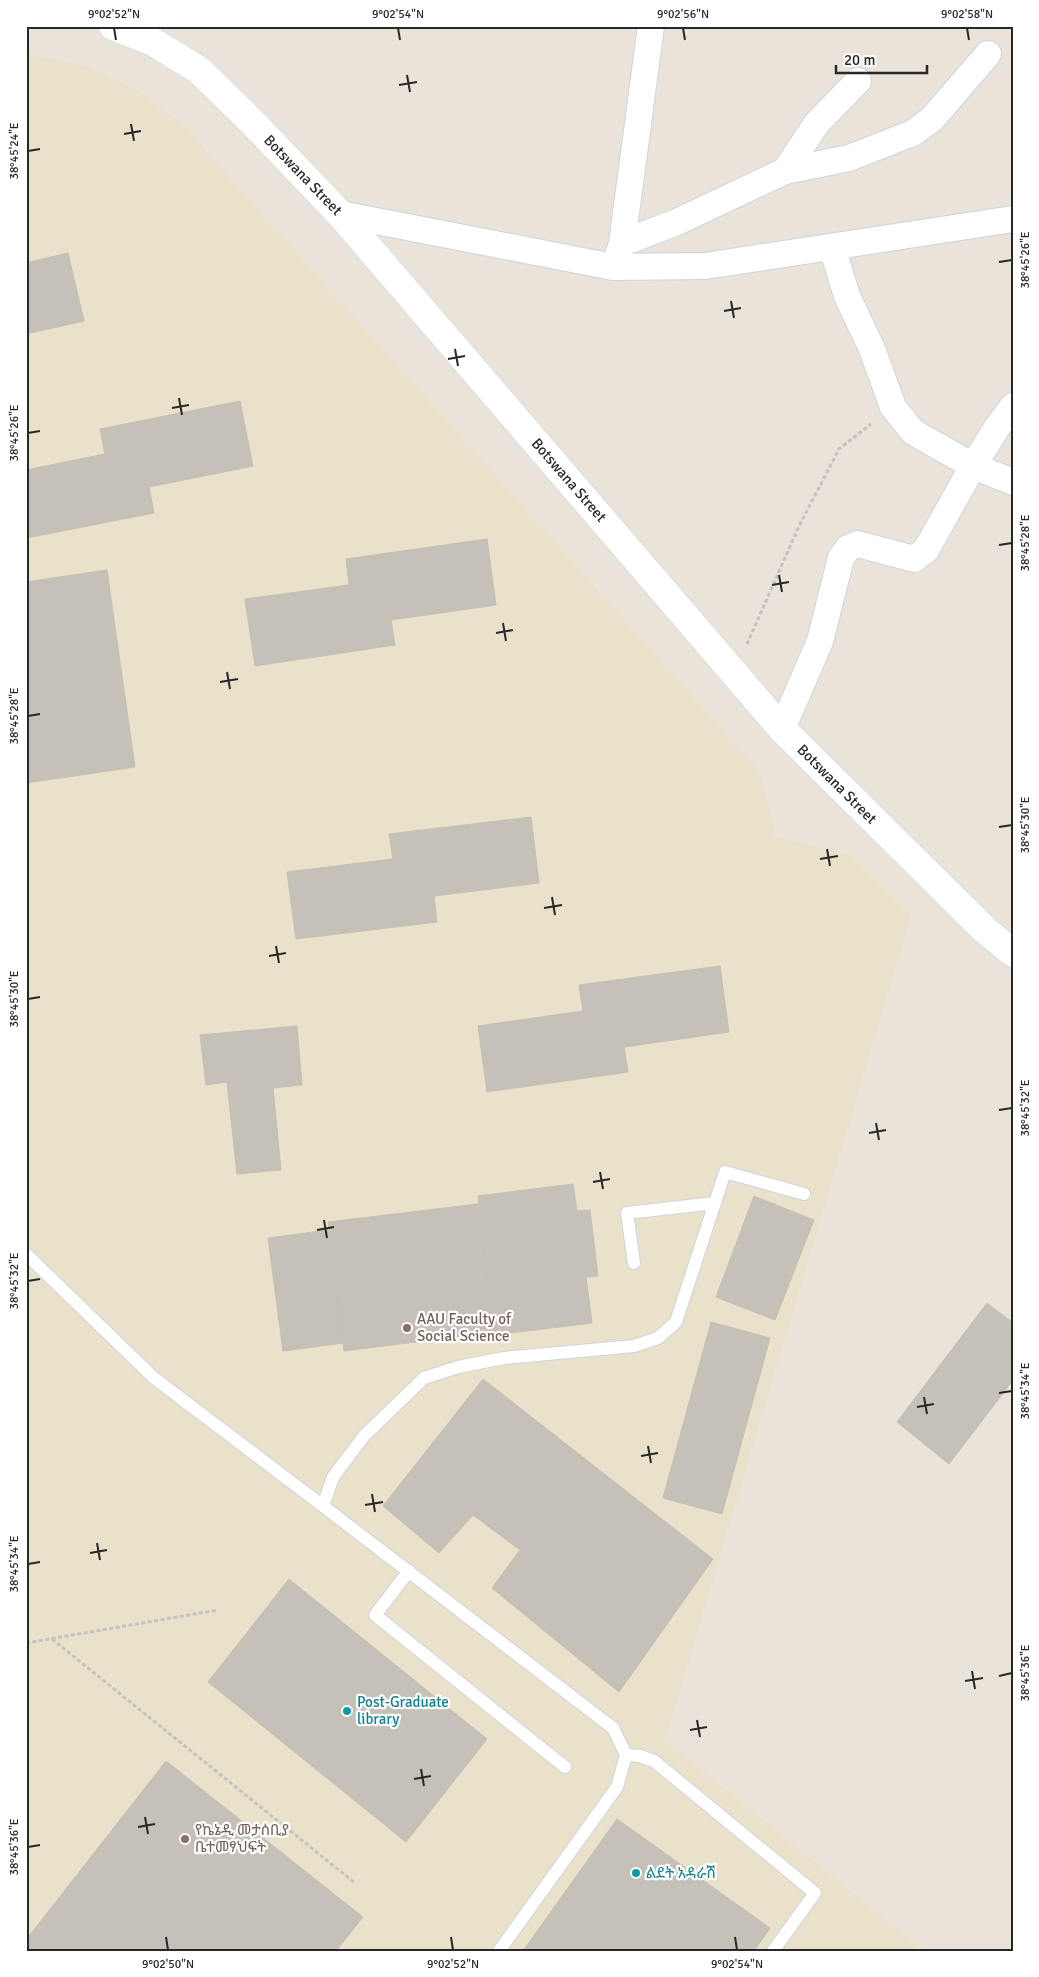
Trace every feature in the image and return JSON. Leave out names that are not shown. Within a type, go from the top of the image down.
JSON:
[{"type":"main road","name":"Botswana Street","points":[[113,26],[153,42],[199,70],[255,124],[340,214],[782,729],[985,930],[1013,953]]},
{"type":"street","points":[[618,255],[651,26]]},
{"type":"street","points":[[618,255],[677,222],[785,172],[849,158],[913,133],[932,119],[988,54]]},
{"type":"street","points":[[785,172],[817,123],[858,81]]},
{"type":"street","points":[[340,214],[705,266],[1013,219]]},
{"type":"street","points":[[832,247],[847,296],[872,348],[893,407],[913,432],[973,466],[1013,482]]},
{"type":"street","points":[[782,729],[820,640],[841,558],[848,548],[858,544],[914,560],[920,556],[926,550],[973,466],[1013,406]]},
{"type":"lane","points":[[324,1506],[333,1478],[364,1436],[424,1378],[458,1367],[504,1358],[634,1346],[658,1338],[676,1322],[725,1172],[804,1194]]},
{"type":"lane","points":[[634,1263],[627,1214],[715,1203]]},
{"type":"lane","points":[[26,1254],[154,1378],[613,1728],[626,1754],[617,1787],[499,1951]]},
{"type":"lane","points":[[409,1571],[375,1615],[565,1767]]},
{"type":"lane","points":[[626,1754],[654,1761],[815,1893],[773,1951]]},
{"type":"path","points":[[734,673],[799,526],[839,449],[893,407]]},
{"type":"path","points":[[26,1643],[218,1610]]},
{"type":"path","points":[[52,1638],[355,1883]]},
{"type":"shaded area","name":"AAU Faculty of Social Science","points":[[26,54],[87,66],[137,90],[183,125],[760,772],[775,836],[851,855],[911,915],[665,1740],[924,1951],[26,1951]]},
{"type":"building","points":[[68,253],[84,321],[26,334],[26,263]]},
{"type":"building","points":[[240,401],[253,466],[149,487],[154,513],[26,538],[26,470],[105,454],[100,429]]},
{"type":"building","points":[[487,539],[496,605],[391,620],[395,645],[255,666],[245,599],[349,585],[346,559]]},
{"type":"building","points":[[107,570],[135,767],[26,783],[26,582]]},
{"type":"building","points":[[531,817],[539,883],[434,896],[437,922],[296,939],[287,872],[393,859],[389,834]]},
{"type":"building","points":[[720,966],[729,1032],[624,1047],[628,1072],[487,1092],[478,1026],[583,1011],[579,985]]},
{"type":"building","points":[[297,1026],[302,1085],[273,1088],[281,1170],[237,1174],[227,1082],[206,1085],[200,1035]]},
{"type":"building","points":[[573,1184],[577,1211],[590,1210],[598,1276],[586,1277],[592,1323],[494,1335],[478,1196]]},
{"type":"building","points":[[754,1196],[814,1220],[775,1320],[716,1297]]},
{"type":"building","points":[[478,1204],[494,1332],[344,1351],[328,1222]]},
{"type":"building","points":[[328,1230],[343,1343],[283,1351],[268,1238]]},
{"type":"building","points":[[987,1303],[1013,1323],[1013,1380],[949,1464],[897,1422]]},
{"type":"building","points":[[711,1322],[770,1338],[722,1514],[663,1498]]},
{"type":"building","points":[[483,1379],[713,1559],[619,1692],[492,1588],[520,1550],[473,1515],[439,1553],[383,1506]]},
{"type":"building","name":"Post-Graduate library","points":[[289,1579],[487,1739],[406,1842],[208,1682]]},
{"type":"building","name":"የኬኔዲ መታሰቢያ ቤተመፃህፍት","points":[[166,1761],[363,1917],[336,1951],[26,1951],[26,1940]]},
{"type":"building","name":"ልደት አዳራሽ","points":[[617,1819],[770,1928],[754,1951],[523,1951]]},
{"type":"place","name":"AAU Faculty of Social Science","points":[[407,1328]]},
{"type":"place","name":"Post-Graduate library","points":[[347,1711]]},
{"type":"place","name":"የኬኔዲ መታሰቢያ ቤተመፃህፍት","points":[[185,1839]]},
{"type":"place","name":"ልደት አዳራሽ","points":[[636,1873]]}]
